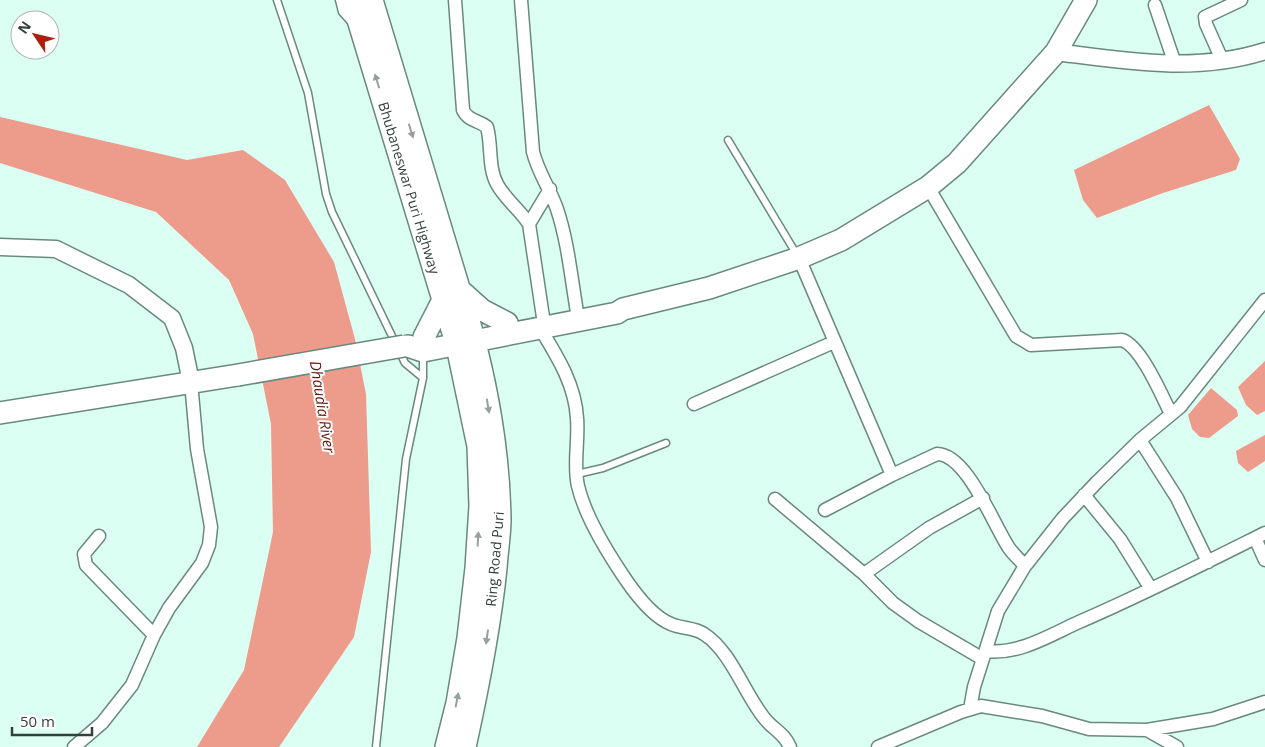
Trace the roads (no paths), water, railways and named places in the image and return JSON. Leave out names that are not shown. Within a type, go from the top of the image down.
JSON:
[{"type":"highway","name":"Bhubaneswar Puri Highway","points":[[352,0],[375,19],[464,337]]},
{"type":"highway","points":[[0,413],[417,346],[541,323],[617,313],[623,309],[709,288],[798,258],[841,240],[928,187],[957,163],[1056,52],[1086,0]]},
{"type":"highway","points":[[417,346],[452,296],[482,310],[507,329]]},
{"type":"highway","points":[[541,323],[577,312],[616,305],[623,309]]},
{"type":"highway","points":[[482,368],[507,329]]},
{"type":"highway","name":"Ring Road Puri","points":[[464,337],[482,368],[497,460],[500,520],[494,591],[482,671],[465,747]]},
{"type":"highway","name":"Ring Road Puri","points":[[446,747],[457,703],[468,638],[478,550],[480,506],[478,446],[466,382],[464,337]]},
{"type":"highway","points":[[417,346],[466,382]]},
{"type":"street","points":[[455,0],[463,110],[469,119],[481,122],[487,127],[494,175],[498,185],[529,224],[541,323],[567,376],[573,393],[577,418],[577,474],[580,495],[612,557],[639,598],[656,615],[670,624],[695,629],[712,640],[765,718],[782,733],[790,747]]},
{"type":"street","points":[[521,0],[533,152],[536,164],[550,188],[563,229],[577,312]]},
{"type":"street","points":[[1223,62],[1206,24],[1205,17],[1241,0]]},
{"type":"street","points":[[1155,5],[1175,64]]},
{"type":"street","points":[[1056,52],[1175,64],[1223,62],[1265,51]]},
{"type":"street","points":[[928,187],[1016,336],[1031,345],[1122,340],[1128,342],[1134,348],[1154,380],[1171,414]]},
{"type":"street","points":[[529,224],[550,188]]},
{"type":"street","points":[[0,247],[56,249],[129,285],[172,318],[184,348],[191,382],[197,449],[211,527],[209,545],[202,563],[169,608],[154,634],[132,686],[102,723],[74,747]]},
{"type":"street","points":[[798,258],[892,474]]},
{"type":"street","points":[[970,709],[998,611],[1025,566],[1084,495],[1140,440],[1187,399],[1241,327],[1265,300]]},
{"type":"street","points":[[694,404],[834,342]]},
{"type":"street","points":[[1140,440],[1177,498],[1208,562]]},
{"type":"street","points":[[825,510],[892,474],[937,454],[945,454],[952,459],[983,498],[1010,550],[1025,566]]},
{"type":"street","points":[[1084,495],[1125,546],[1151,589]]},
{"type":"street","points":[[864,574],[929,528],[983,498]]},
{"type":"street","points":[[775,499],[864,574],[904,611],[984,655],[1023,647],[1151,589],[1260,535],[1265,560]]},
{"type":"street","points":[[98,536],[84,554],[86,565],[154,634]]},
{"type":"street","points":[[878,747],[970,709],[991,708],[1042,716],[1089,728],[1147,730],[1213,719],[1265,702]]},
{"type":"street","points":[[1147,730],[1176,747]]},
{"type":"lane","points":[[277,0],[308,93],[326,194],[332,212],[405,363],[423,378]]},
{"type":"lane","points":[[339,0],[342,12],[348,19],[375,19]]},
{"type":"lane","points":[[728,140],[798,258]]},
{"type":"lane","points":[[376,747],[406,459],[423,378],[417,346]]},
{"type":"lane","points":[[577,474],[603,468],[666,443]]},
{"type":"water","points":[[1209,105],[1240,159],[1236,170],[1163,193],[1097,218],[1083,200],[1074,170]]},
{"type":"water","name":"Dhaudia River","points":[[0,117],[187,160],[243,150],[285,180],[334,262],[355,339],[366,394],[371,552],[354,637],[279,747],[197,747],[244,670],[273,532],[271,424],[253,334],[229,280],[156,212],[0,163]]},
{"type":"water","points":[[1265,361],[1265,411],[1257,415],[1246,405],[1238,387]]},
{"type":"water","points":[[1211,388],[1237,410],[1238,416],[1209,438],[1200,437],[1192,429],[1188,415]]},
{"type":"water","points":[[1265,435],[1265,461],[1248,472],[1238,463],[1236,451]]}]
